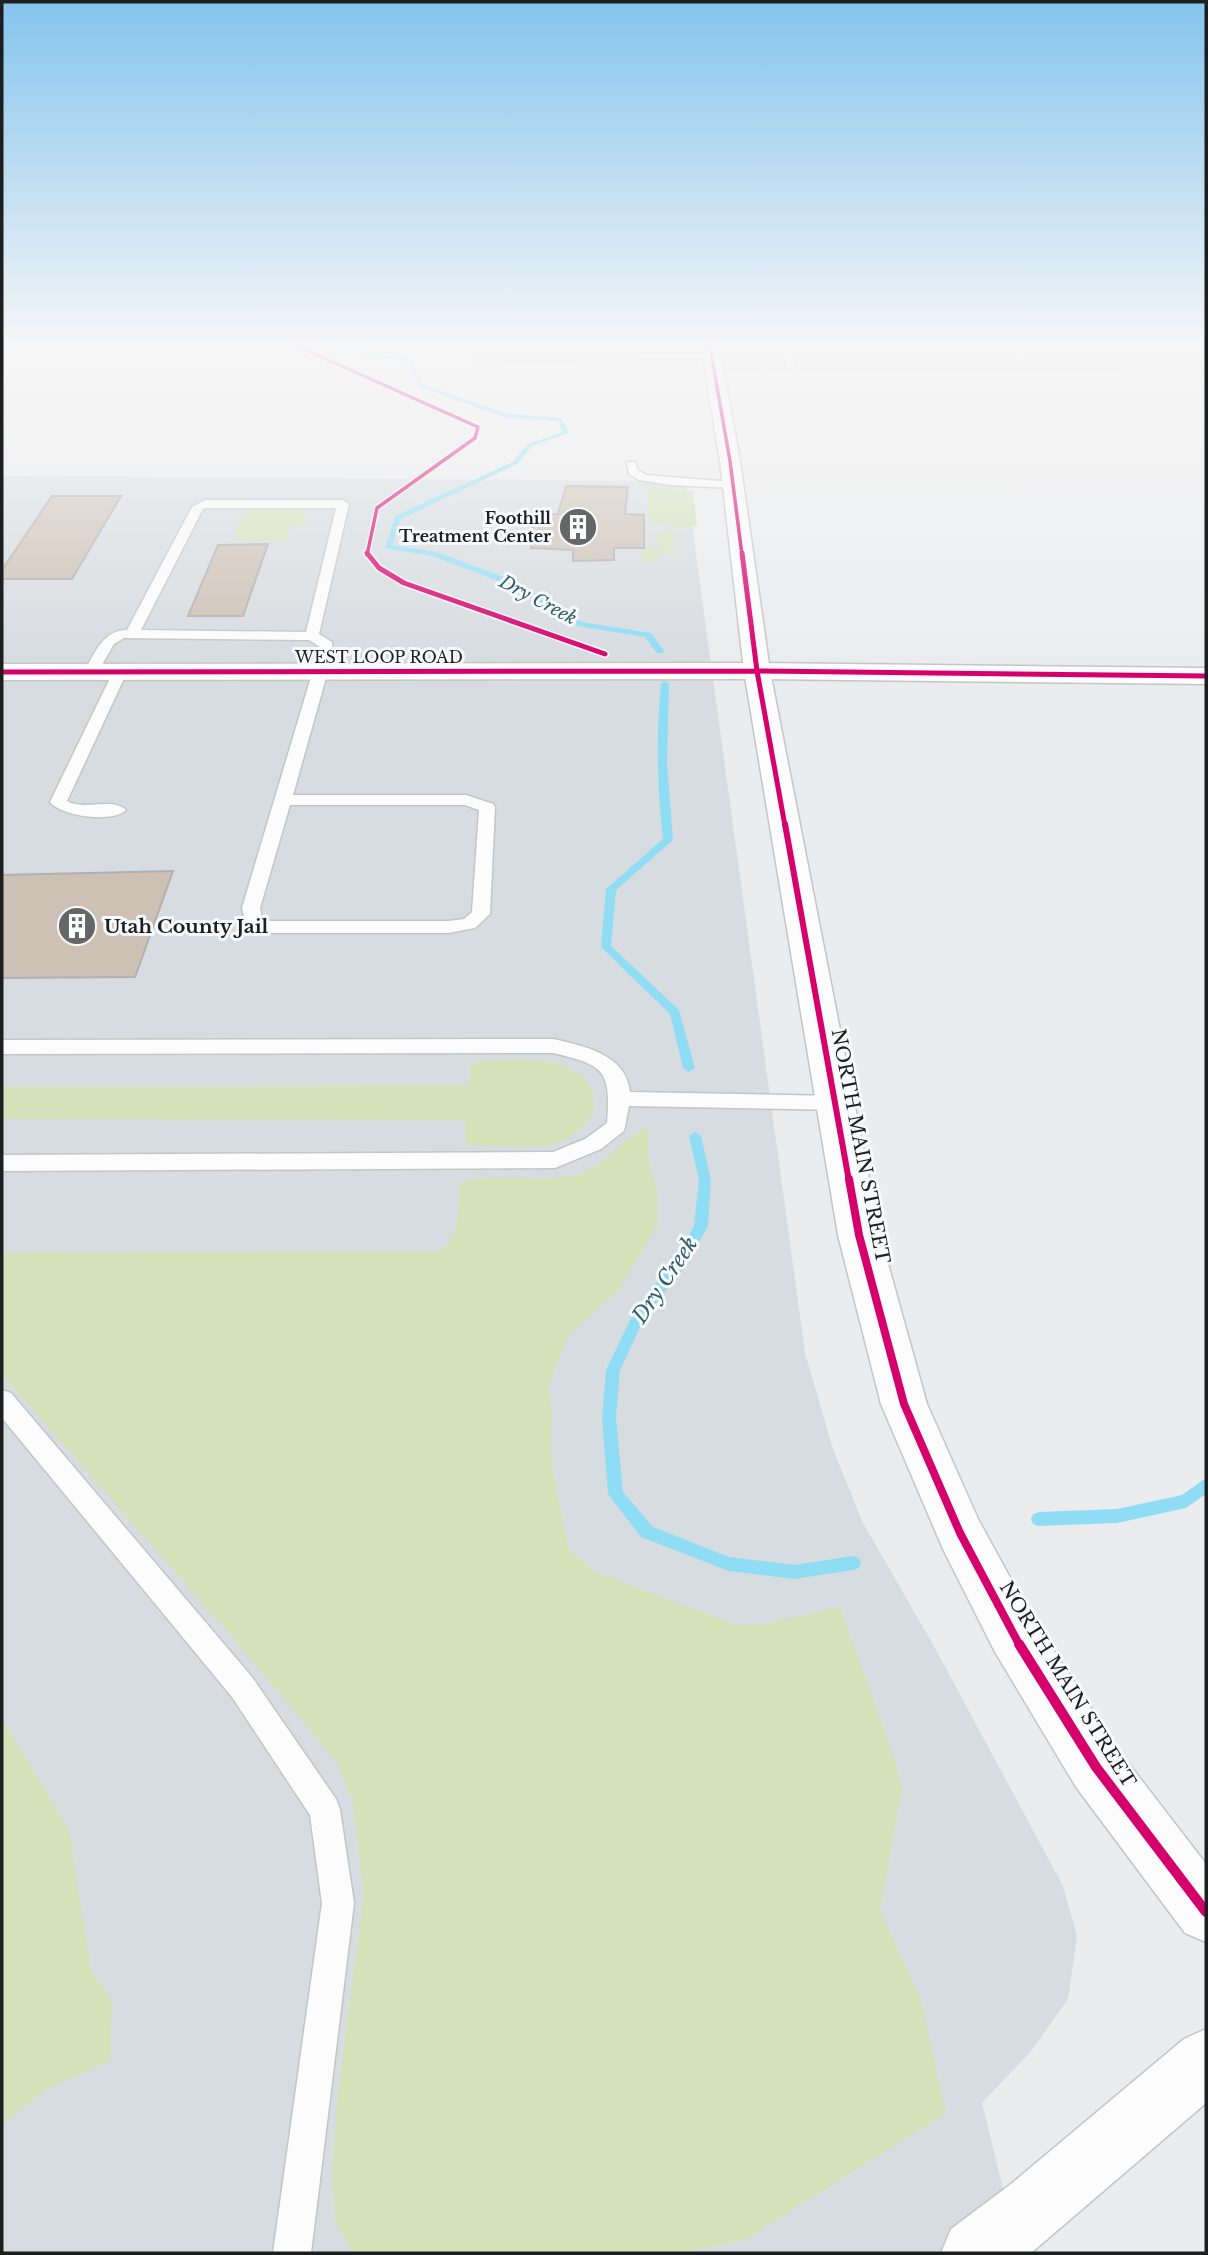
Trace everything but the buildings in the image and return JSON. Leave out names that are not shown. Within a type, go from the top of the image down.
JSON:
[{"type":"street","name":"NORTH MAIN STREET","points":[[728,452],[757,671],[859,1235],[904,1404],[960,1533],[1013,1634],[1096,1767],[1206,1912]]},
{"type":"street","name":"WEST LOOP ROAD","points":[[2,672],[757,671],[1206,676]]},
{"type":"street","points":[[975,2253],[1035,2208],[1206,2061]]},
{"type":"lane","points":[[631,464],[634,472],[654,480],[733,485]]},
{"type":"lane","points":[[132,634],[198,507],[205,504],[343,504],[312,636]]},
{"type":"lane","points":[[90,672],[109,641],[121,634],[312,636],[327,645],[322,671],[283,800],[251,908],[253,921],[268,927],[448,927],[469,924],[481,914],[486,807],[466,800],[283,800]]},
{"type":"lane","points":[[118,810],[80,811],[64,808],[58,802],[120,672]]},
{"type":"lane","points":[[2,1047],[553,1046],[584,1053],[606,1066],[618,1082],[617,1126],[593,1144],[555,1160],[2,1163]]},
{"type":"lane","points":[[618,1099],[836,1103]]},
{"type":"lane","points":[[2,1400],[242,1687],[325,1810],[338,1903],[292,2253]]},
{"type":"shaded area","points":[[2,476],[686,481],[805,1353],[833,1449],[862,1521],[935,1648],[1063,1886],[1077,1936],[1068,1999],[1032,2050],[982,2103],[1019,2253],[2,2253]]},
{"type":"green space","points":[[646,488],[693,491],[697,526],[685,528],[649,523]]},
{"type":"green space","points":[[246,509],[296,509],[306,514],[302,527],[289,527],[285,541],[238,541],[233,538]]},
{"type":"green space","points":[[663,531],[674,533],[675,553],[659,553],[658,562],[642,562],[640,548],[658,548],[657,535],[663,535]]},
{"type":"green space","points":[[478,1061],[539,1061],[558,1064],[575,1071],[586,1081],[592,1092],[594,1104],[591,1116],[583,1127],[571,1136],[555,1143],[524,1147],[465,1144],[466,1120],[2,1119],[2,1087],[469,1085],[471,1065]]},
{"type":"green space","points":[[648,1128],[648,1155],[657,1192],[658,1224],[619,1289],[568,1336],[548,1387],[552,1419],[551,1459],[568,1547],[593,1571],[739,1626],[769,1623],[840,1607],[894,1757],[902,1788],[880,1910],[921,2000],[946,2113],[746,2239],[680,2253],[353,2253],[336,2224],[332,2180],[337,2102],[364,1893],[352,1798],[337,1762],[235,1640],[2,1374],[2,1253],[438,1251],[446,1246],[455,1232],[460,1185],[464,1182],[492,1178],[548,1179],[577,1175],[597,1165],[630,1137]]},
{"type":"green space","points":[[2,1718],[69,1830],[91,1970],[112,2000],[110,2061],[47,2089],[2,2125]]},
{"type":"waterway","name":"Dry Creek","points":[[524,452],[515,463],[398,518],[388,546],[434,554],[512,583],[580,624],[648,635],[660,651]]},
{"type":"waterway","name":"Dry Creek","points":[[665,684],[662,762],[668,840],[611,889],[606,947],[675,1013],[689,1068]]},
{"type":"waterway","name":"Dry Creek","points":[[695,1136],[705,1180],[701,1226],[680,1263],[640,1314],[613,1370],[609,1418],[616,1494],[647,1532],[729,1564],[794,1572],[853,1563]]},
{"type":"waterway","name":"Dry Creek","points":[[1039,1519],[1117,1516],[1186,1501],[1206,1485]]},
{"type":"cycle path","points":[[455,452],[377,508],[367,555],[388,575],[404,583],[605,654]]},
{"type":"cycle path","points":[[728,452],[757,671],[859,1235],[904,1404],[960,1533],[1013,1634],[1096,1767],[1206,1912]]},
{"type":"cycle path","points":[[2,672],[757,671],[1206,676]]},
{"type":"place","name":"Foothill Treatment Center","points":[[578,527]]},
{"type":"place","name":"Utah County Jail","points":[[77,926]]}]
